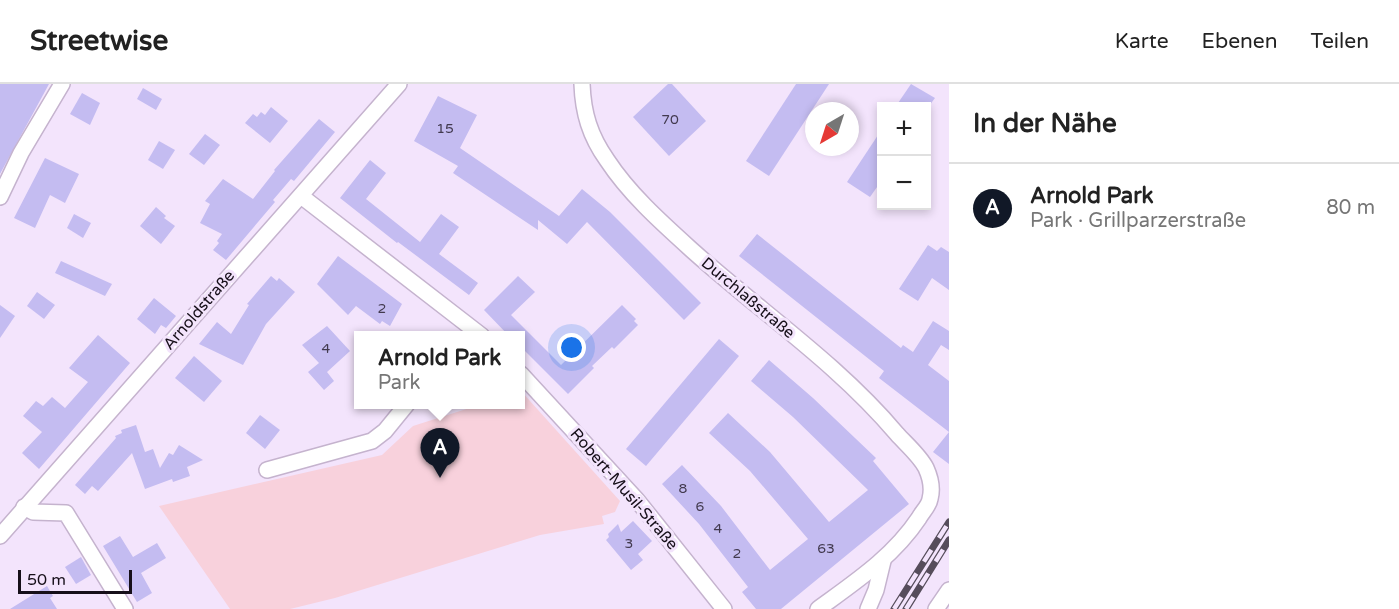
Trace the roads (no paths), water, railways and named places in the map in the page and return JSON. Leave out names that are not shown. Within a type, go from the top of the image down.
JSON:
[{"type":"street","points":[[0,197],[21,153],[62,84]]},
{"type":"street","name":"Arnoldstraße","points":[[0,536],[399,84]]},
{"type":"street","name":"Durchlaßstraße","points":[[581,84],[583,110],[592,136],[621,180],[695,253],[856,390],[925,466],[932,484],[930,501],[908,535],[882,561]]},
{"type":"street","points":[[301,196],[471,331]]},
{"type":"street","name":"Robert-Musil-Straße","points":[[525,378],[637,500],[724,609]]},
{"type":"street","points":[[267,470],[372,441],[385,431],[404,409]]},
{"type":"street","points":[[24,507],[33,512],[66,513],[125,609]]},
{"type":"street","points":[[818,609],[882,561]]},
{"type":"street","points":[[868,609],[876,590],[882,561]]},
{"type":"street","points":[[936,609],[949,590]]},
{"type":"railway","points":[[894,609],[949,522]]},
{"type":"railway","points":[[906,609],[949,540]]},
{"type":"place","name":"Arnold Park","points":[[440,478]]}]
